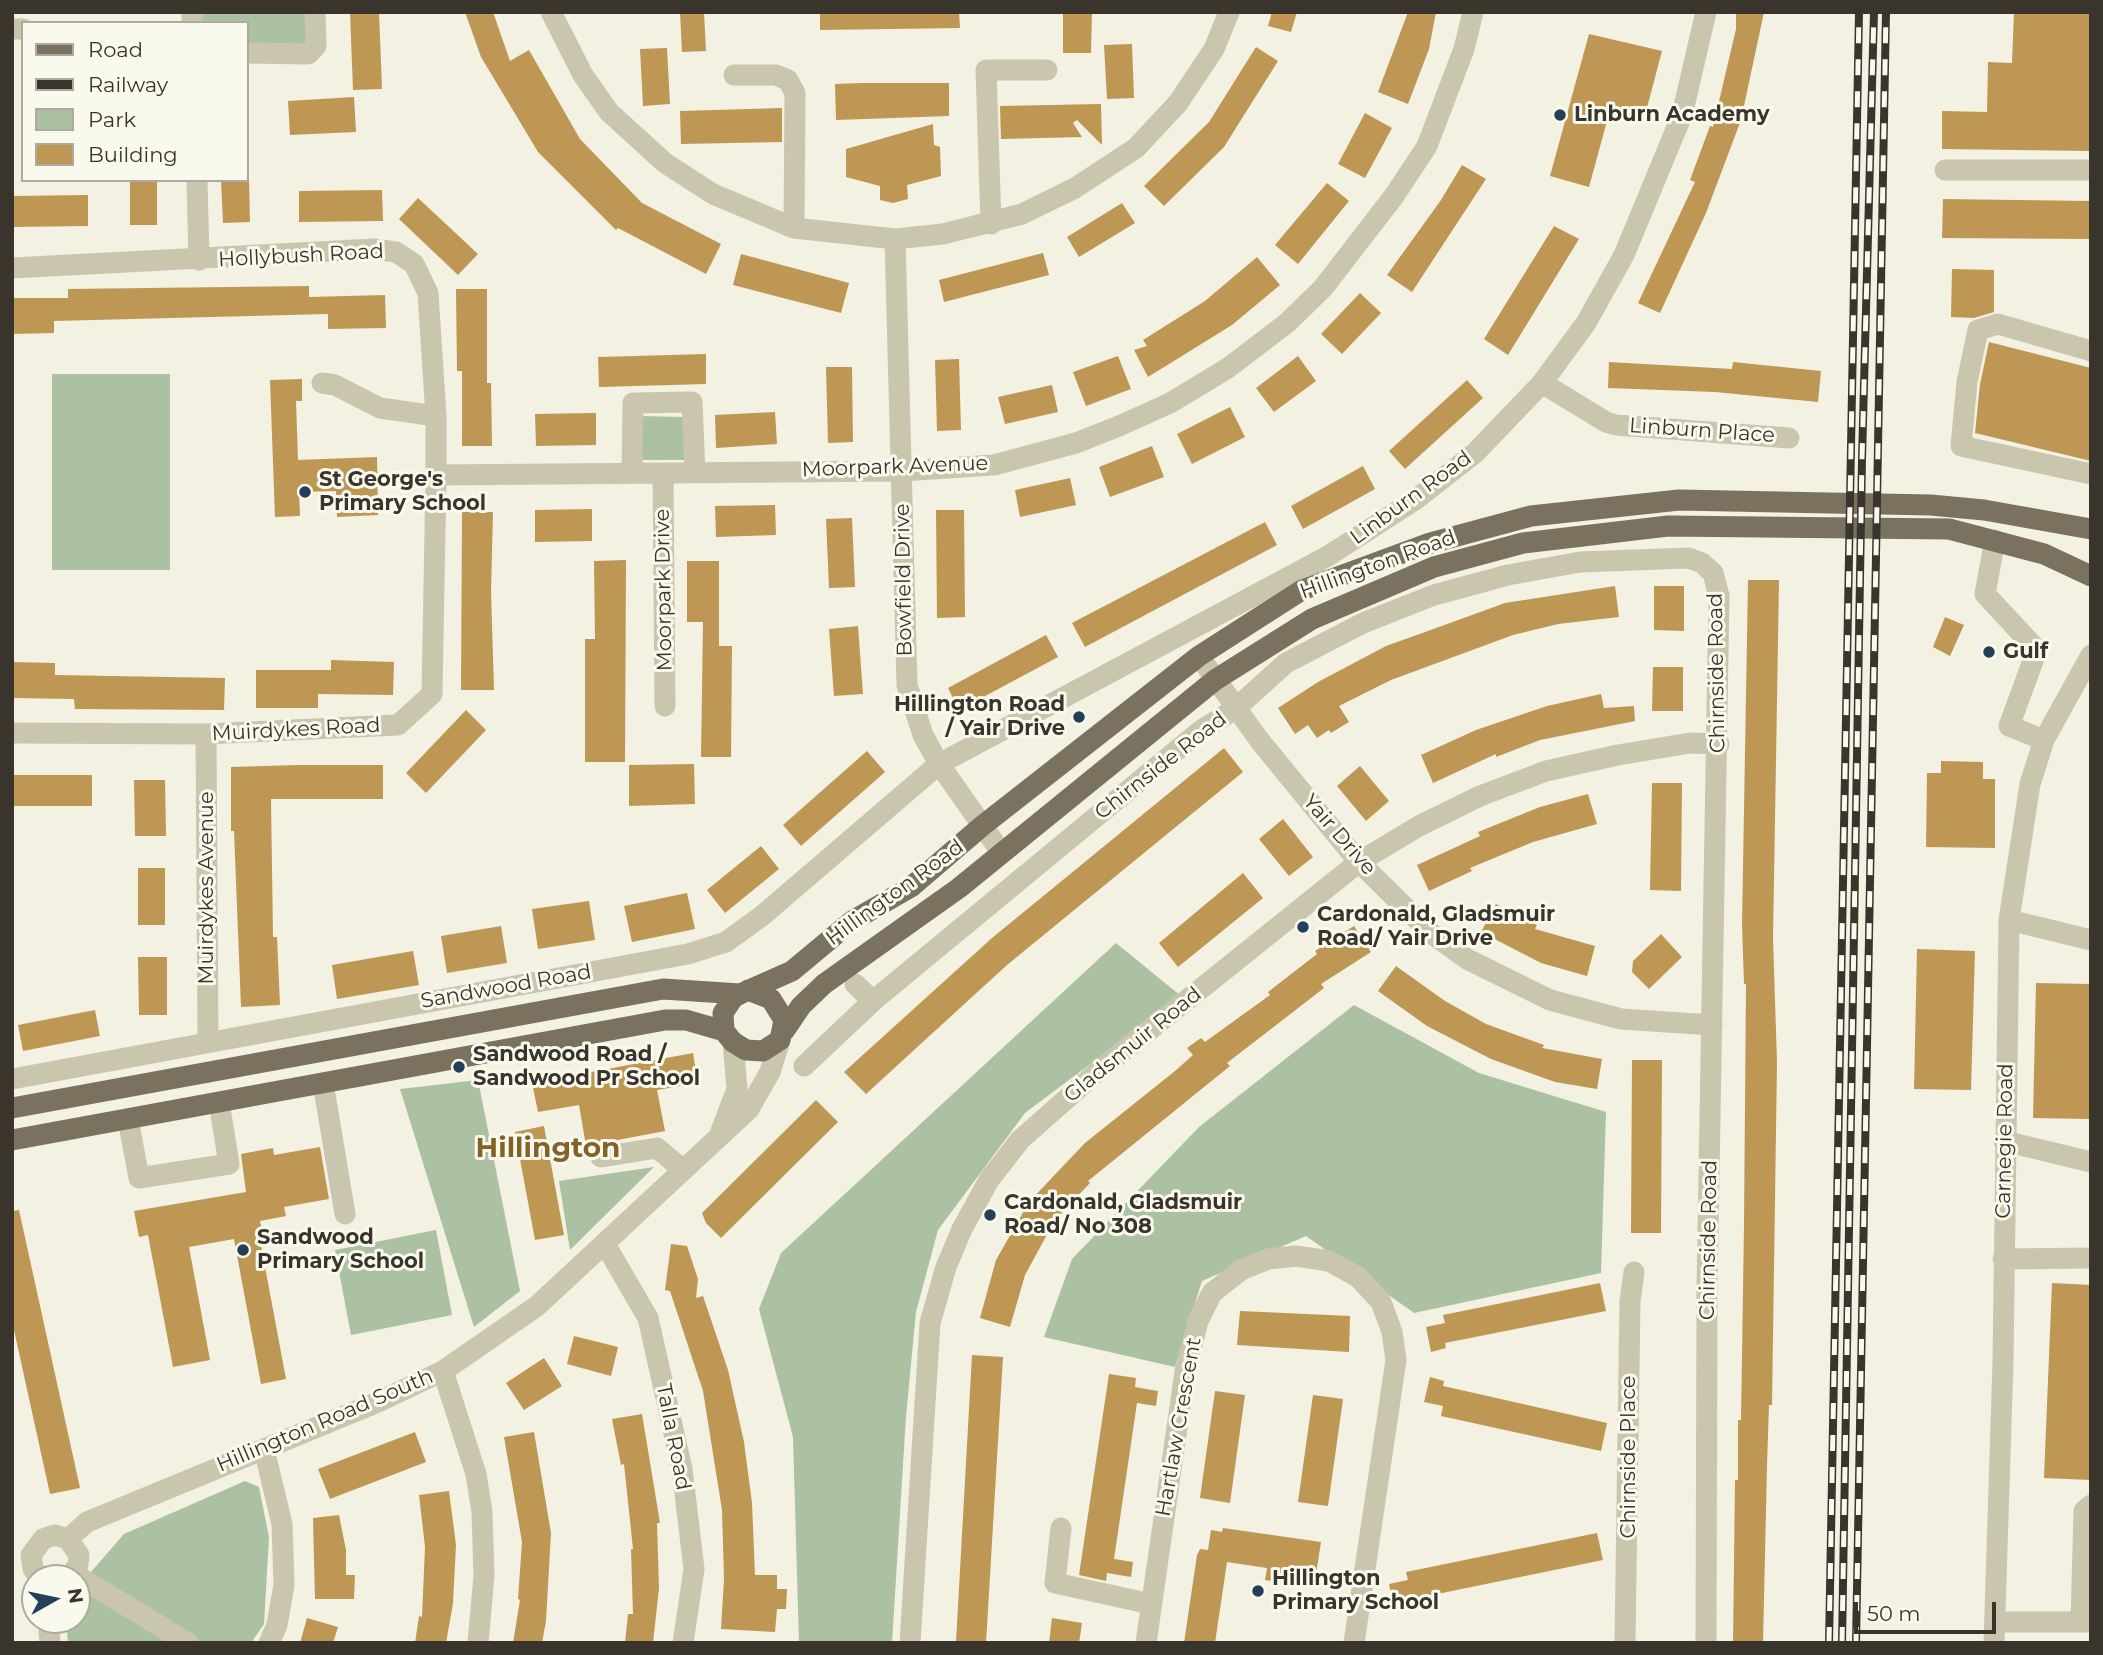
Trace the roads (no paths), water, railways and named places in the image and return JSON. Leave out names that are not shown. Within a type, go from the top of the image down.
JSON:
[{"type":"main road","name":"Hillington Road","points":[[744,992],[792,971],[852,921],[920,880],[982,826],[1199,656],[1302,590],[1427,544],[1543,514],[1643,501],[1816,501],[1983,510],[2091,529]]},
{"type":"main road","name":"Hillington Road","points":[[782,1035],[801,1006],[824,984],[959,888],[1215,680],[1312,619],[1434,567],[1523,543],[1668,526],[1948,529],[2044,554],[2091,576]]},
{"type":"main road","name":"Sandwood Road","points":[[12,1108],[662,990],[744,992]]},
{"type":"main road","points":[[12,1140],[665,1020],[686,1020],[728,1037],[746,1050],[763,1051],[773,1048],[782,1035],[783,1020],[776,1003],[764,994],[744,992],[729,1002],[723,1013],[728,1037]]},
{"type":"street","points":[[248,53],[307,54],[316,46],[315,12]]},
{"type":"street","points":[[551,12],[583,75],[609,112],[665,163],[713,194],[794,228],[895,239],[943,234],[1022,214],[1075,188],[1136,148],[1178,103],[1214,49],[1229,12]]},
{"type":"street","name":"Moorpark Avenue","points":[[436,475],[901,471],[993,465],[1076,443],[1170,403],[1228,368],[1287,323],[1329,279],[1394,196],[1427,146],[1464,50],[1473,12]]},
{"type":"street","name":"Linburn Road","points":[[939,764],[1328,556],[1415,500],[1475,453],[1542,383],[1586,323],[1625,256],[1682,115],[1706,12]]},
{"type":"street","points":[[991,224],[986,70],[1047,70]]},
{"type":"street","points":[[734,75],[776,75],[788,80],[795,93],[794,228]]},
{"type":"street","points":[[1945,170],[2091,170]]},
{"type":"street","points":[[197,182],[199,261]]},
{"type":"street","name":"Bowfield Drive","points":[[895,239],[907,685],[923,735],[939,764],[1001,852]]},
{"type":"street","name":"Hollybush Road","points":[[12,268],[199,261],[374,249],[396,252],[414,264],[428,293],[436,416],[436,475]]},
{"type":"street","points":[[2091,351],[1998,324],[1978,330],[1967,382],[1961,446],[2091,474]]},
{"type":"street","points":[[322,383],[335,385],[380,408],[436,416]]},
{"type":"street","name":"Linburn Place","points":[[1542,383],[1606,422],[1616,425],[1789,438]]},
{"type":"street","points":[[632,473],[633,403],[657,402],[692,402],[695,472]]},
{"type":"street","name":"Moorpark Drive","points":[[663,473],[665,706]]},
{"type":"street","name":"Muirdykes Road","points":[[12,733],[206,734],[398,725],[432,694],[436,475]]},
{"type":"street","points":[[1995,540],[1985,594],[2037,650],[2009,726],[2044,740]]},
{"type":"street","name":"Chirnside Road","points":[[804,1066],[873,1002],[1199,731],[1235,709],[1286,663],[1363,623],[1434,595],[1508,575],[1580,562],[1689,558],[1702,563],[1713,573],[1719,596],[1719,744],[1707,1291],[1706,1643]]},
{"type":"street","name":"Carnegie Road","points":[[1994,1632],[2009,920],[2030,784],[2044,740],[2091,654]]},
{"type":"street","name":"Yair Drive","points":[[1199,656],[1235,709],[1359,862],[1431,933],[1467,959],[1550,1000],[1621,1019],[1713,1025]]},
{"type":"street","name":"Muirdykes Avenue","points":[[206,734],[208,1042]]},
{"type":"street","name":"Gladsmuir Road","points":[[910,1643],[930,1323],[946,1267],[989,1180],[1020,1140],[1097,1072],[1359,862],[1419,826],[1480,796],[1546,771],[1690,743],[1719,744]]},
{"type":"street","name":"Sandwood Road","points":[[12,1079],[688,954],[726,942],[754,922],[939,764]]},
{"type":"street","points":[[2009,920],[2091,940]]},
{"type":"street","points":[[855,984],[873,1002]]},
{"type":"street","name":"Hillington Road South","points":[[68,1539],[87,1522],[378,1402],[443,1371],[537,1306],[720,1133],[749,1109],[760,1092],[782,1035]]},
{"type":"street","name":"Hillington Road South","points":[[720,1133],[737,1089],[728,1037]]},
{"type":"street","points":[[323,1083],[345,1214]]},
{"type":"street","points":[[128,1119],[139,1178],[229,1164],[219,1102]]},
{"type":"street","points":[[2004,1141],[2091,1161]]},
{"type":"street","points":[[601,1157],[657,1148],[682,1169]]},
{"type":"street","name":"Talla Road","points":[[605,1244],[648,1318],[682,1469],[694,1569],[683,1643]]},
{"type":"street","name":"Hartlaw Crescent","points":[[1146,1643],[1185,1372],[1198,1321],[1212,1293],[1241,1270],[1268,1259],[1297,1256],[1329,1262],[1358,1277],[1381,1303],[1392,1332],[1396,1360],[1354,1643]]},
{"type":"street","points":[[2003,1259],[2091,1258]]},
{"type":"street","name":"Chirnside Place","points":[[1625,1643],[1630,1301],[1634,1272]]},
{"type":"street","points":[[443,1371],[476,1474],[482,1512],[484,1576],[478,1643]]},
{"type":"street","points":[[264,1450],[282,1524],[284,1585],[277,1625],[269,1643]]},
{"type":"street","points":[[1994,1632],[2086,1622],[2084,1511],[2091,1505]]},
{"type":"street","points":[[1061,1528],[1055,1583],[1151,1604]]},
{"type":"street","points":[[22,1556],[43,1539],[55,1535],[68,1539],[79,1555],[76,1564]]},
{"type":"street","points":[[91,1587],[188,1643]]},
{"type":"railway","points":[[1829,1643],[1859,12]]},
{"type":"railway","points":[[1842,1643],[1862,459],[1874,12]]},
{"type":"railway","points":[[1856,1643],[1886,12]]},
{"type":"place","name":"Linburn Academy","points":[[1560,115]]},
{"type":"place","name":"St George's Primary School","points":[[305,492]]},
{"type":"place","name":"Gulf","points":[[1989,652]]},
{"type":"place","name":"Hillington Road / Yair Drive","points":[[1079,717]]},
{"type":"place","name":"Cardonald, Gladsmuir Road/ Yair Drive","points":[[1303,927]]},
{"type":"place","name":"Sandwood Road / Sandwood Pr School","points":[[459,1067]]},
{"type":"place","name":"Cardonald, Gladsmuir Road/ No 308","points":[[990,1215]]},
{"type":"place","name":"Sandwood Primary School","points":[[243,1250]]},
{"type":"place","name":"Hillington Primary School","points":[[1258,1591]]},
{"type":"district","name":"Hillington","points":[[548,1149]]}]
